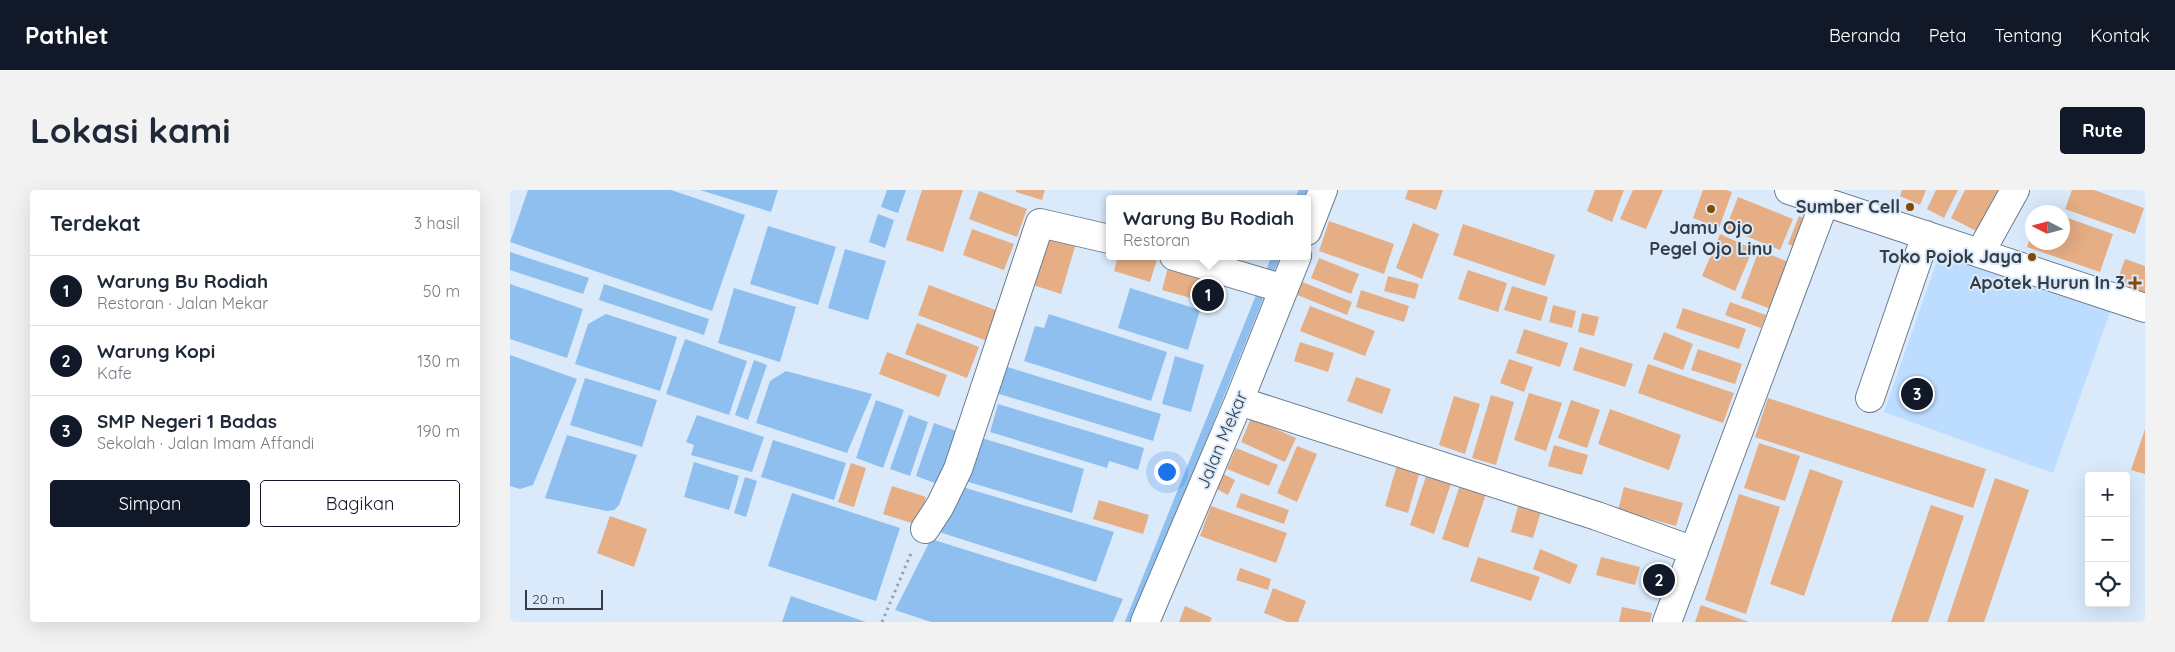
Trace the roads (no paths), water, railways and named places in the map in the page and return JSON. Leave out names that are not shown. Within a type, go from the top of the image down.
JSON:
[{"type":"street","points":[[1311,221],[1323,190]]},
{"type":"street","points":[[1789,190],[2145,308]]},
{"type":"street","points":[[1980,253],[2015,190]]},
{"type":"street","points":[[1667,622],[1825,201]]},
{"type":"street","points":[[925,529],[940,506],[958,469],[1040,223],[1106,238]]},
{"type":"street","points":[[1870,398],[1926,235]]},
{"type":"street","points":[[1188,260],[1270,284]]},
{"type":"street","name":"Jalan Mekar","points":[[1144,622],[1238,401],[1270,284],[1293,260]]},
{"type":"street","points":[[1238,401],[1598,516],[1694,551]]},
{"type":"waterway","points":[[1301,195],[1303,190]]},
{"type":"waterway","points":[[1129,622],[1274,260]]},
{"type":"place","name":"Sumber Cell","points":[[1910,207]]},
{"type":"place","name":"Jamu Ojo Pegel Ojo Linu","points":[[1711,209]]},
{"type":"place","name":"Toko Pojok Jaya","points":[[2032,257]]},
{"type":"place","name":"Apotek Hurun In 3","points":[[2135,283]]},
{"type":"place","name":"Warung Bu Rodiah","points":[[1208,295]]},
{"type":"place","name":"SMP Negeri 1 Badas","points":[[1917,394]]},
{"type":"place","name":"Warung Kopi","points":[[1659,580]]}]
